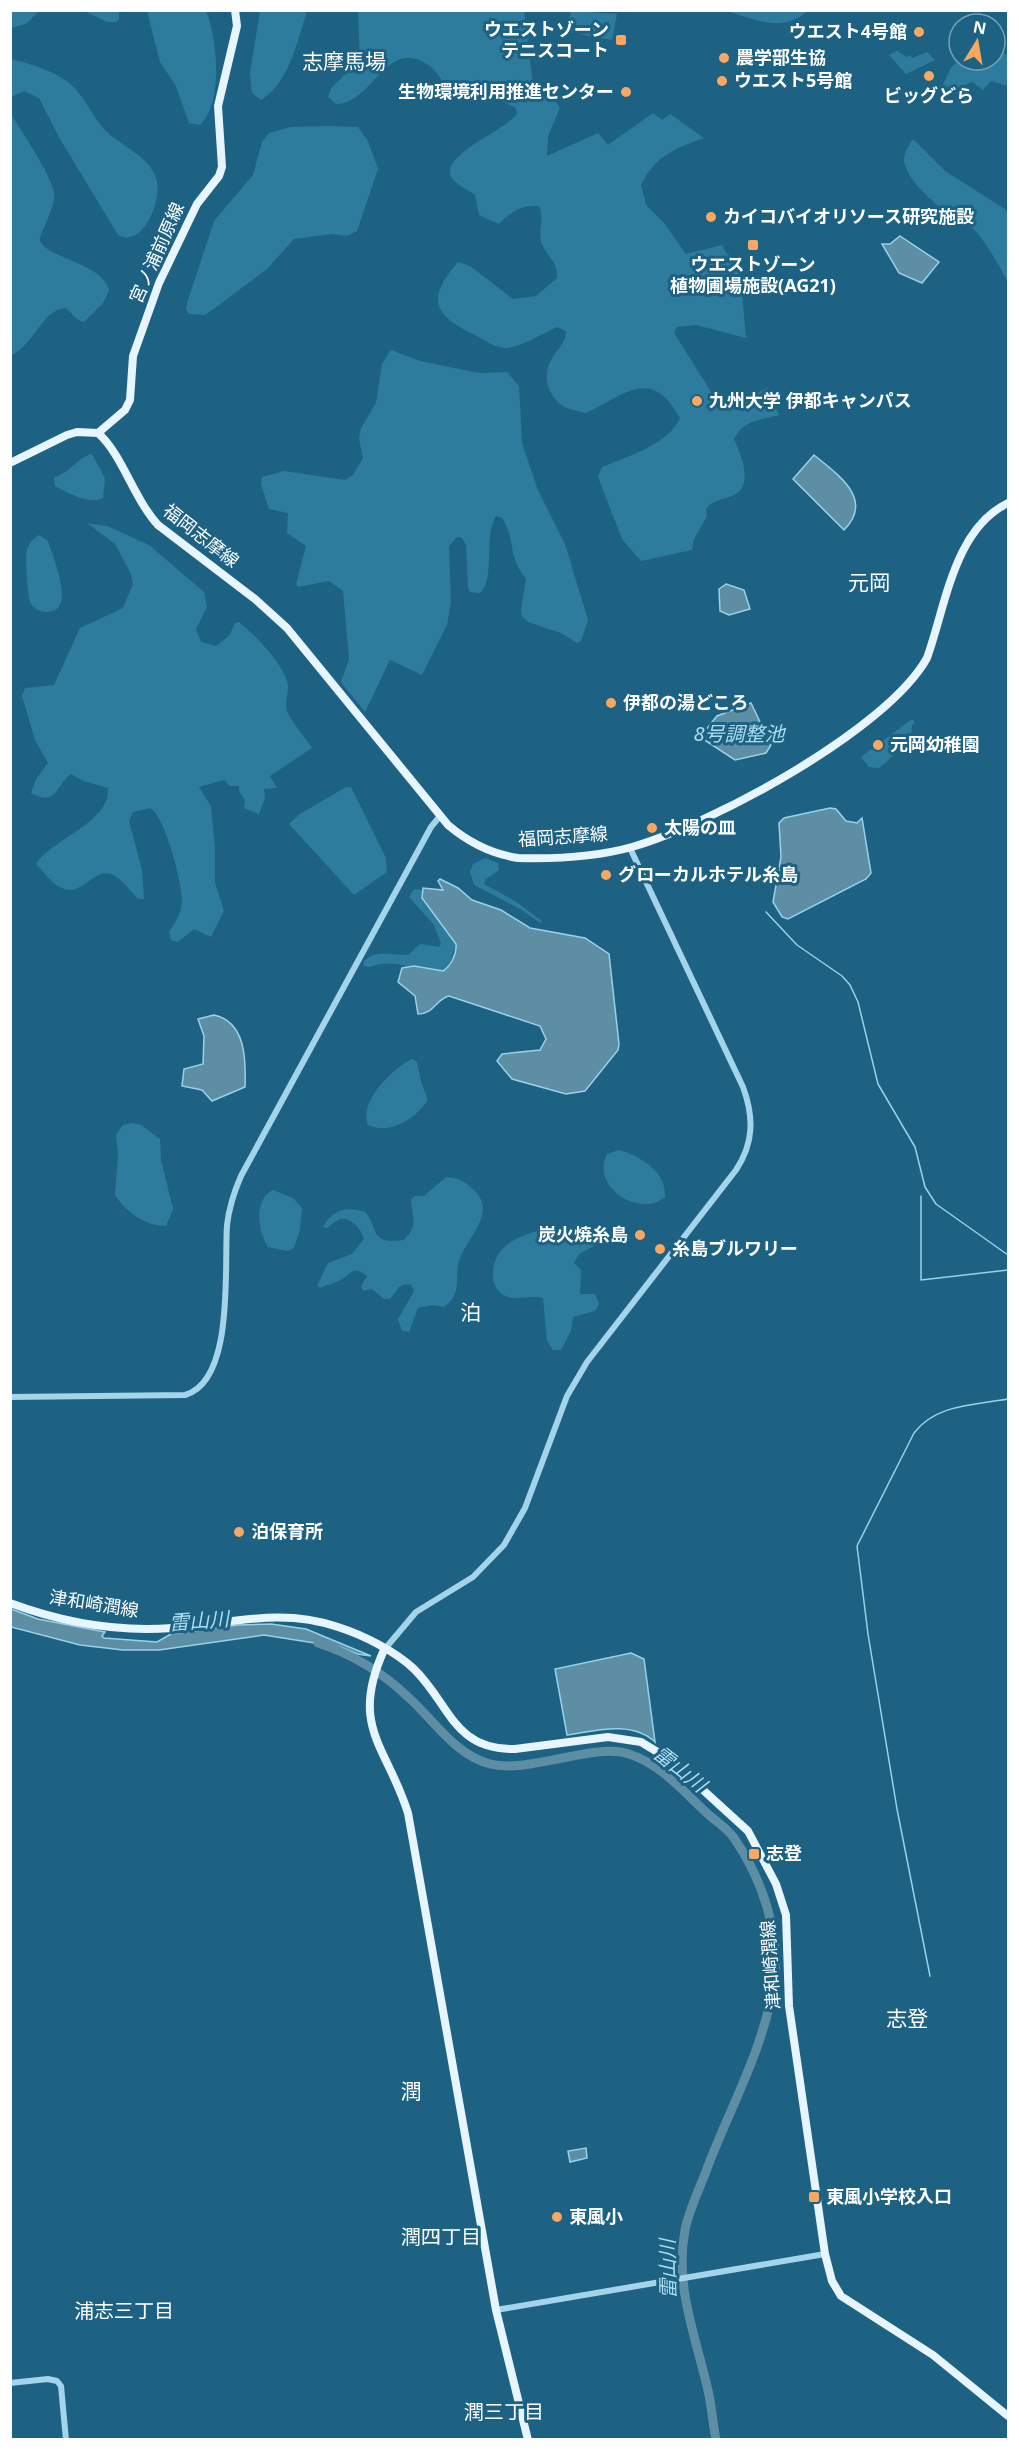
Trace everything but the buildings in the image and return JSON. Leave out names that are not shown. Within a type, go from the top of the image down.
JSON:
[{"type":"main road","name":"宮ノ浦前原線","points":[[98,433],[125,410],[130,400],[133,356],[159,284],[197,204],[219,176],[222,167],[218,106],[237,26],[235,10]]},
{"type":"main road","points":[[10,463],[67,435],[98,433]]},
{"type":"main road","name":"福岡志摩線","points":[[98,433],[108,444],[144,510],[158,525],[255,599],[286,628],[440,816],[459,835],[505,856],[560,857],[630,848],[686,829],[752,796],[813,758],[911,684],[927,658],[970,535],[984,518],[1008,503]]},
{"type":"main road","name":"津和崎潤線","points":[[10,1603],[56,1617],[130,1628],[189,1626],[262,1616],[302,1619],[340,1628],[382,1654],[412,1667],[434,1692],[447,1716],[462,1731],[484,1745],[499,1749],[515,1749],[608,1737],[640,1742],[669,1759],[748,1831],[776,1884],[786,1915],[789,2006],[825,2254],[832,2281],[841,2296],[933,2355],[1008,2416]]},
{"type":"main road","points":[[382,1654],[373,1678],[370,1718],[380,1752],[399,1789],[408,1813],[496,2310],[528,2439]]},
{"type":"street","points":[[10,1397],[185,1395],[194,1393],[207,1382],[213,1370],[226,1304],[228,1221],[238,1183],[260,1137],[430,827],[440,816]]},
{"type":"street","points":[[382,1654],[410,1618],[472,1577],[504,1545],[525,1508],[567,1396],[586,1362],[736,1170],[749,1144],[751,1113],[743,1087],[630,848]]},
{"type":"street","points":[[496,2310],[825,2254]]},
{"type":"street","points":[[10,2383],[48,2379],[57,2381],[61,2386],[66,2439]]},
{"type":"shaded area","points":[[10,11],[39,11],[26,24],[11,28]]},
{"type":"shaded area","points":[[84,11],[119,11],[119,20],[107,22]]},
{"type":"shaded area","points":[[147,11],[206,11],[213,37],[216,70],[213,101],[208,115],[200,125],[189,123],[176,86],[160,62]]},
{"type":"shaded area","points":[[260,11],[307,11],[286,72],[271,92],[261,100],[252,93],[250,73]]},
{"type":"shaded area","points":[[358,11],[524,11],[533,85],[537,93],[550,94],[560,108],[548,136],[547,156],[598,133],[608,145],[653,113],[662,120],[670,114],[704,138],[667,154],[653,167],[641,185],[646,205],[664,223],[686,254],[722,245],[726,253],[739,258],[746,338],[696,325],[677,327],[674,333],[715,398],[730,407],[767,388],[779,415],[747,424],[734,439],[744,470],[743,486],[732,496],[708,506],[707,516],[694,539],[692,550],[641,561],[622,539],[598,477],[602,467],[635,454],[666,436],[680,418],[669,402],[659,393],[649,389],[638,389],[627,392],[586,413],[568,408],[554,397],[547,379],[548,366],[563,343],[566,331],[557,327],[518,345],[501,348],[461,328],[443,313],[438,296],[441,286],[458,262],[470,266],[513,299],[536,296],[557,278],[554,264],[541,240],[539,206],[528,206],[517,210],[499,224],[479,215],[475,195],[452,178],[450,169],[455,160],[476,143],[502,127],[517,113],[515,107],[499,100],[455,100],[430,66],[408,58],[397,60],[359,95],[336,104],[328,97],[331,88],[360,60]]},
{"type":"shaded area","points":[[571,11],[617,14],[612,40],[567,32]]},
{"type":"shaded area","points":[[727,11],[807,11],[788,22],[768,23]]},
{"type":"shaded area","points":[[897,51],[907,57],[910,55],[912,58],[927,52],[935,60],[906,74],[889,55]]},
{"type":"shaded area","points":[[1008,55],[1008,86],[991,81],[983,90],[972,82],[958,88],[945,87],[937,93],[926,92],[940,89],[949,72],[1007,72]]},
{"type":"shaded area","points":[[11,59],[44,69],[69,83],[106,131],[141,157],[152,170],[156,178],[157,197],[149,219],[136,235],[127,237],[118,235],[60,139],[39,98],[24,91],[11,97]]},
{"type":"shaded area","points":[[10,112],[42,164],[54,193],[40,241],[54,253],[98,274],[109,291],[103,303],[84,322],[78,320],[66,308],[51,314],[26,344],[11,355]]},
{"type":"shaded area","points":[[291,127],[358,127],[368,141],[378,169],[357,231],[347,236],[332,234],[294,239],[267,269],[205,315],[189,314],[186,309],[188,300],[214,221],[253,175],[262,142],[269,133]]},
{"type":"shaded area","points":[[913,139],[945,171],[1008,211],[1008,282],[992,253],[976,232],[933,201],[911,177],[904,160]]},
{"type":"shaded area","points":[[391,350],[420,361],[479,373],[507,372],[519,386],[522,443],[538,490],[565,544],[588,620],[581,641],[577,643],[561,633],[528,622],[522,616],[526,579],[516,562],[506,526],[502,518],[496,516],[490,535],[489,567],[485,586],[480,593],[470,592],[466,545],[462,538],[457,537],[449,546],[451,602],[447,625],[422,675],[390,660],[365,712],[341,682],[349,659],[343,591],[329,581],[298,587],[296,584],[306,546],[287,533],[288,513],[269,509],[261,484],[262,477],[284,471],[345,480],[353,475],[363,458],[359,439],[361,428],[376,403],[382,364]]},
{"type":"shaded area","points":[[92,454],[105,478],[103,498],[85,499],[55,486],[54,477]]},
{"type":"shaded area","points":[[87,523],[107,526],[149,545],[204,592],[207,607],[196,629],[201,642],[216,646],[229,636],[235,623],[239,622],[253,634],[281,668],[288,685],[286,706],[288,713],[312,748],[270,776],[277,788],[264,789],[265,798],[259,814],[244,808],[245,800],[239,791],[239,786],[230,786],[224,780],[199,787],[211,806],[215,883],[224,911],[211,937],[194,929],[178,942],[171,940],[169,932],[180,910],[182,894],[167,837],[156,813],[150,808],[133,812],[129,821],[142,870],[144,899],[138,899],[122,881],[105,873],[81,887],[67,890],[53,883],[36,864],[54,846],[100,811],[106,800],[108,788],[83,781],[71,774],[51,796],[46,798],[31,793],[36,779],[48,763],[35,740],[22,696],[25,688],[54,685],[80,628],[123,608],[133,584],[131,574],[115,544]]},
{"type":"shaded area","points":[[39,535],[48,541],[61,583],[61,604],[56,610],[47,612],[32,606],[27,585],[27,549]]},
{"type":"shaded area","points":[[912,719],[915,723],[912,725],[911,737],[905,737],[905,746],[879,768],[869,767],[861,757]]},
{"type":"shaded area","points":[[346,787],[351,787],[386,858],[387,872],[354,895],[289,824],[300,814]]},
{"type":"shaded area","points":[[485,858],[498,863],[499,870],[486,879],[484,884],[515,901],[542,921],[540,923],[522,910],[474,885],[470,872],[473,864]]},
{"type":"shaded area","points":[[414,889],[422,890],[423,901],[456,944],[448,968],[432,970],[391,963],[364,966],[363,963],[367,959],[377,954],[408,955],[420,944],[439,947],[441,943],[434,925],[409,897]]},
{"type":"shaded area","points":[[412,1059],[417,1062],[428,1100],[409,1119],[401,1123],[385,1128],[368,1125],[366,1116],[368,1106],[379,1087],[404,1063]]},
{"type":"shaded area","points":[[131,1123],[141,1125],[160,1139],[161,1160],[173,1209],[166,1226],[151,1224],[137,1217],[115,1195],[118,1155],[116,1135],[123,1125]]},
{"type":"shaded area","points":[[619,1150],[651,1166],[662,1180],[665,1197],[654,1203],[631,1202],[611,1187],[605,1177],[604,1166],[607,1154]]},
{"type":"shaded area","points":[[446,1177],[458,1179],[474,1190],[481,1199],[483,1208],[478,1226],[459,1261],[456,1291],[450,1302],[444,1307],[432,1305],[418,1308],[409,1332],[402,1331],[398,1319],[414,1291],[411,1285],[405,1284],[399,1287],[390,1299],[384,1299],[372,1289],[363,1291],[361,1286],[367,1276],[362,1272],[354,1271],[336,1282],[320,1288],[317,1286],[328,1263],[352,1254],[364,1239],[361,1232],[349,1220],[337,1220],[327,1228],[323,1227],[331,1216],[346,1209],[365,1212],[379,1237],[392,1241],[403,1240],[413,1227],[411,1200],[415,1196],[424,1196]]},
{"type":"shaded area","points":[[273,1190],[293,1198],[302,1208],[300,1229],[294,1248],[288,1251],[268,1247],[260,1225],[262,1201]]},
{"type":"shaded area","points":[[550,1228],[589,1234],[595,1240],[594,1246],[579,1254],[574,1263],[581,1270],[580,1294],[595,1294],[599,1304],[595,1311],[573,1317],[571,1331],[561,1350],[553,1350],[547,1341],[543,1298],[506,1296],[497,1289],[493,1278],[497,1257],[510,1242]]},
{"type":"water","points":[[900,236],[939,262],[922,283],[899,273],[882,244],[890,244]]},
{"type":"water","points":[[814,455],[842,479],[854,498],[856,508],[853,519],[844,530],[793,479]]},
{"type":"water","points":[[726,584],[744,590],[750,609],[729,615],[720,611],[719,589]]},
{"type":"water","name":"8号調整池","points":[[751,703],[771,745],[766,753],[735,760],[700,737],[717,716]]},
{"type":"water","points":[[830,808],[836,809],[846,821],[857,823],[862,818],[871,873],[866,879],[788,919],[782,917],[773,902],[781,857],[779,823],[784,818]]},
{"type":"water","points":[[440,879],[458,888],[472,900],[501,910],[530,928],[585,938],[609,954],[618,1050],[585,1091],[566,1094],[512,1079],[497,1061],[502,1054],[540,1050],[546,1039],[540,1026],[449,996],[428,1012],[418,1014],[415,996],[398,982],[402,968],[414,966],[443,971],[451,963],[456,951],[456,944],[422,898],[423,888],[443,890],[438,881]]},
{"type":"water","points":[[214,1015],[225,1019],[238,1034],[244,1054],[245,1087],[212,1101],[202,1090],[182,1086],[184,1069],[203,1064],[204,1036],[198,1019]]},
{"type":"water","points":[[11,1609],[38,1619],[105,1632],[102,1636],[104,1638],[157,1642],[171,1634],[238,1625],[271,1624],[306,1629],[371,1656],[357,1654],[340,1647],[264,1635],[159,1650],[123,1650],[80,1645],[11,1627]]},
{"type":"water","points":[[631,1653],[644,1659],[655,1742],[646,1735],[624,1729],[567,1735],[555,1669]]},
{"type":"water","points":[[586,2148],[587,2158],[570,2162],[568,2151]]},
{"type":"waterway","points":[[766,912],[797,945],[842,976],[850,985],[858,1002],[878,1084],[915,1147],[925,1187],[936,1204],[1008,1255]]},
{"type":"waterway","points":[[921,1196],[921,1280],[1008,1270]]},
{"type":"waterway","points":[[930,1976],[897,1809],[868,1634],[857,1546],[914,1433],[923,1423],[933,1416],[957,1407],[1008,1399]]},
{"type":"waterway","name":"雷山川","points":[[318,1643],[343,1653],[377,1672],[418,1706],[456,1745],[466,1753],[490,1764],[523,1765],[615,1751],[641,1759],[672,1780],[729,1832],[753,1870],[772,1925],[775,1963],[770,2005],[755,2052],[689,2214],[682,2251],[682,2272],[688,2313],[709,2395],[716,2440]]},
{"type":"place","name":"ウエスト4号館","points":[[919,32]]},
{"type":"place","name":"ウエストゾーン テニスコート","points":[[621,40]]},
{"type":"place","name":"農学部生協","points":[[724,58]]},
{"type":"place","name":"ビッグどら","points":[[929,76]]},
{"type":"place","name":"ウエスト5号館","points":[[722,81]]},
{"type":"place","name":"生物環境利用推進センター","points":[[626,92]]},
{"type":"place","name":"カイコバイオリソース研究施設","points":[[711,217]]},
{"type":"place","name":"ウエストゾーン 植物圃場施設(AG21)","points":[[753,245]]},
{"type":"place","name":"九州大学 伊都キャンパス","points":[[697,401]]},
{"type":"place","name":"伊都の湯どころ","points":[[611,703]]},
{"type":"place","name":"元岡幼稚園","points":[[878,745]]},
{"type":"place","name":"太陽の皿","points":[[652,828]]},
{"type":"place","name":"グローカルホテル糸島","points":[[606,875]]},
{"type":"place","name":"炭火焼糸島","points":[[640,1235]]},
{"type":"place","name":"糸島ブルワリー","points":[[660,1249]]},
{"type":"place","name":"泊保育所","points":[[239,1532]]},
{"type":"place","name":"志登","points":[[754,1854]]},
{"type":"place","name":"東風小学校入口","points":[[814,2197]]},
{"type":"place","name":"東風小","points":[[557,2217]]},
{"type":"district","name":"志摩馬場","points":[[344,62]]},
{"type":"district","name":"元岡","points":[[869,583]]},
{"type":"district","name":"泊","points":[[471,1313]]},
{"type":"district","name":"志登","points":[[907,2019]]},
{"type":"district","name":"潤","points":[[411,2092]]},
{"type":"district","name":"潤四丁目","points":[[441,2237]]},
{"type":"district","name":"浦志三丁目","points":[[124,2311]]},
{"type":"district","name":"潤三丁目","points":[[504,2412]]}]
